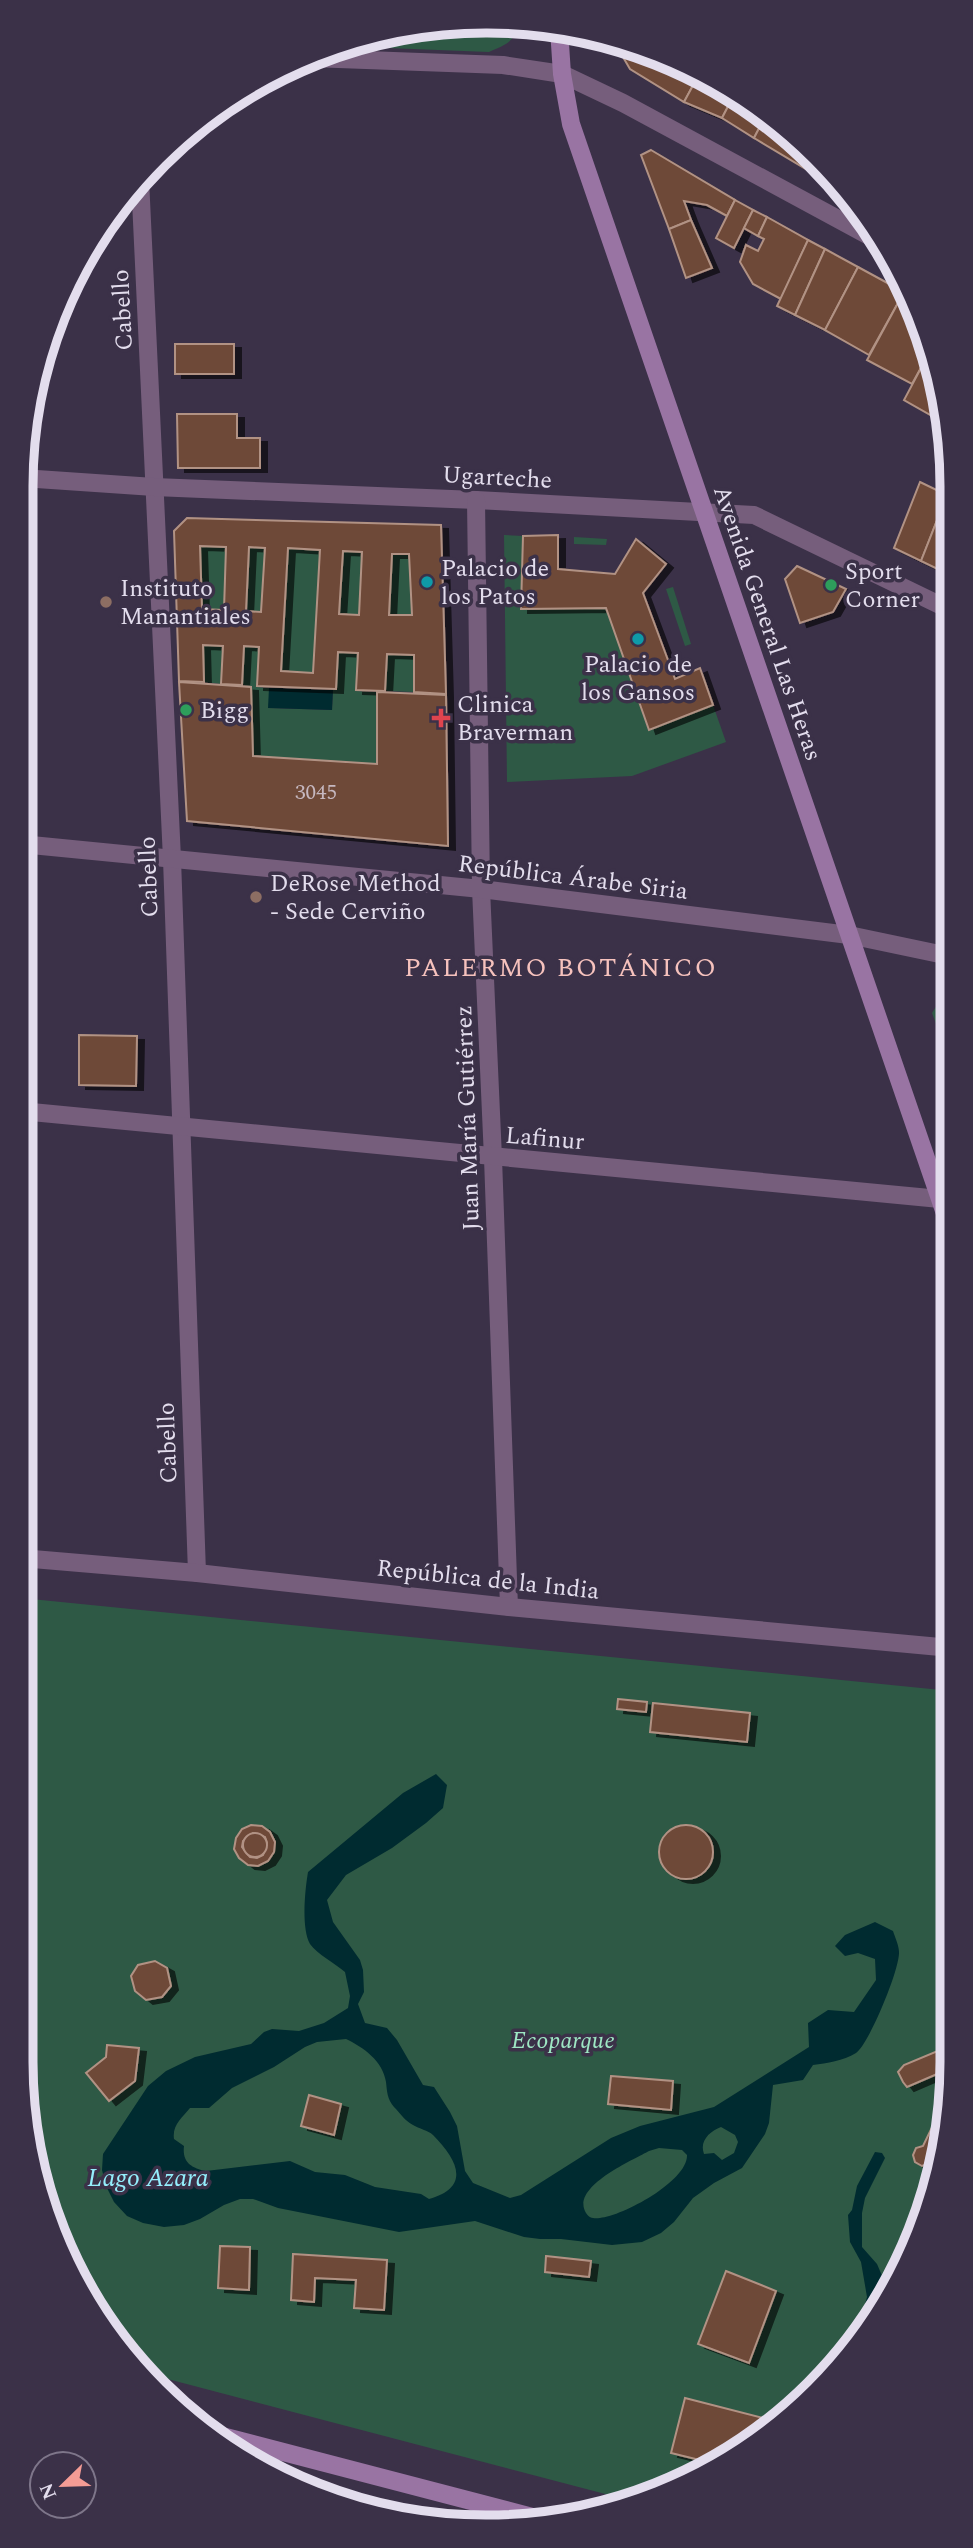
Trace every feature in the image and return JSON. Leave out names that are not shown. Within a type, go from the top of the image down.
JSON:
[{"type":"main road","name":"Avenida General Las Heras","points":[[560,39],[562,74],[571,124],[940,1199]]},
{"type":"main road","points":[[239,2440],[519,2514]]},
{"type":"street","points":[[336,59],[503,65],[562,74],[623,103],[860,231]]},
{"type":"street","name":"Cabello","points":[[141,194],[183,1126],[197,1573]]},
{"type":"street","name":"Ugarteche","points":[[33,479],[154,487],[754,515],[940,605]]},
{"type":"street","name":"Juan María Gutiérrez","points":[[476,500],[481,889],[509,1607]]},
{"type":"street","name":"República Árabe Siria","points":[[33,845],[481,889],[849,935],[940,954]]},
{"type":"street","name":"Lafinur","points":[[33,1112],[940,1199]]},
{"type":"street","name":"República de la India","points":[[33,1559],[940,1647]]},
{"type":"green space","points":[[457,34],[514,34],[505,45],[489,52],[375,48]]},
{"type":"green space","points":[[504,535],[523,536],[521,609],[606,608],[648,729],[713,705],[726,742],[632,776],[507,782]]},
{"type":"green space","points":[[574,537],[607,539],[606,545],[574,544]]},
{"type":"green space","points":[[200,546],[226,547],[224,610],[202,609]]},
{"type":"green space","points":[[249,547],[265,548],[261,612],[246,611]]},
{"type":"green space","points":[[288,548],[320,550],[313,673],[281,671]]},
{"type":"green space","points":[[343,551],[362,552],[359,615],[339,614]]},
{"type":"green space","points":[[392,554],[409,554],[412,615],[389,615]]},
{"type":"green space","points":[[673,587],[691,644],[685,646],[666,589]]},
{"type":"green space","points":[[203,645],[223,646],[221,684],[204,682]]},
{"type":"green space","points":[[244,646],[259,647],[257,687],[269,688],[269,708],[332,710],[338,652],[358,653],[356,691],[377,692],[377,764],[253,756],[253,687],[242,685]]},
{"type":"green space","points":[[387,654],[414,655],[414,692],[385,691]]},
{"type":"green space","points":[[940,1000],[940,1034],[932,1013]]},
{"type":"green space","name":"Ecoparque","points":[[33,1599],[940,1690],[939,2091],[931,2150],[916,2207],[905,2235],[879,2288],[846,2337],[807,2382],[785,2402],[713,2454],[660,2480],[614,2496],[162,2377],[110,2313],[80,2262],[57,2207],[37,2121],[33,2062]]},
{"type":"water","points":[[269,688],[333,690],[332,710],[268,708]]},
{"type":"water","name":"Lago Azara","points":[[436,1774],[447,1785],[443,1808],[392,1848],[346,1875],[327,1900],[333,1922],[360,1960],[364,1992],[358,2004],[365,2023],[387,2028],[423,2085],[434,2087],[457,2126],[465,2171],[473,2183],[510,2198],[521,2195],[611,2138],[640,2126],[714,2107],[809,2047],[808,2023],[828,2010],[854,2012],[876,1980],[875,1959],[858,1953],[845,1956],[835,1946],[845,1935],[875,1922],[893,1931],[899,1952],[895,1974],[876,2022],[856,2053],[840,2060],[813,2065],[803,2080],[773,2085],[769,2123],[765,2134],[742,2168],[693,2198],[674,2222],[661,2233],[642,2242],[612,2245],[524,2237],[475,2221],[399,2232],[278,2208],[253,2199],[240,2199],[224,2205],[184,2225],[164,2227],[143,2223],[127,2216],[114,2202],[106,2186],[102,2170],[103,2154],[148,2086],[166,2071],[195,2057],[251,2044],[264,2032],[272,2029],[299,2031],[324,2023],[348,2008],[350,1996],[345,1972],[317,1951],[307,1937],[304,1909],[308,1872],[403,1793]],"holes":[[[346,2039],[377,2061],[394,2107],[410,2123],[433,2135],[449,2153],[454,2163],[455,2180],[443,2194],[429,2199],[421,2194],[375,2187],[345,2175],[315,2172],[290,2161],[206,2171],[192,2166],[186,2160],[184,2146],[174,2139],[174,2134],[178,2122],[190,2108],[209,2108],[232,2088],[274,2067],[305,2047],[317,2042]],[[721,2127],[735,2135],[738,2142],[734,2153],[722,2160],[714,2153],[704,2154],[703,2149],[706,2137]],[[659,2148],[682,2150],[687,2155],[677,2176],[652,2196],[610,2216],[589,2216],[583,2203],[595,2184],[649,2151]]]},
{"type":"water","points":[[875,2152],[882,2153],[885,2158],[865,2198],[862,2247],[877,2264],[884,2279],[862,2314],[867,2297],[861,2262],[850,2242],[848,2215],[852,2210],[857,2186]]},
{"type":"building","points":[[621,54],[694,84],[684,102],[630,69]]},
{"type":"building","points":[[694,84],[729,104],[722,118],[684,102]]},
{"type":"building","points":[[729,104],[760,126],[754,138],[722,118]]},
{"type":"building","points":[[760,126],[814,174],[754,138]]},
{"type":"building","points":[[651,150],[735,200],[727,216],[707,205],[684,201],[691,220],[669,229],[641,155]]},
{"type":"building","points":[[735,200],[753,210],[734,248],[716,238]]},
{"type":"building","points":[[753,210],[767,217],[758,236],[744,228]]},
{"type":"building","points":[[767,217],[808,240],[781,299],[753,284],[740,262],[746,245],[758,251],[764,239],[758,236]]},
{"type":"building","points":[[691,220],[712,268],[686,278],[669,229]]},
{"type":"building","points":[[808,240],[825,249],[795,315],[777,306]]},
{"type":"building","points":[[825,249],[858,267],[825,330],[795,315]]},
{"type":"building","points":[[858,267],[893,286],[899,300],[869,355],[825,330]]},
{"type":"building","points":[[899,300],[923,364],[912,384],[867,360]]},
{"type":"building","points":[[175,344],[234,344],[234,374],[175,374]]},
{"type":"building","points":[[923,365],[934,417],[904,400]]},
{"type":"building","points":[[177,414],[237,414],[237,438],[260,438],[260,468],[178,468]]},
{"type":"building","points":[[920,482],[940,492],[940,513],[921,561],[894,548]]},
{"type":"building","points":[[940,513],[940,570],[921,561]]},
{"type":"building","name":"Palacio de los Patos","points":[[187,518],[441,525],[446,694],[414,692],[414,655],[387,654],[385,691],[356,690],[358,653],[338,652],[336,689],[257,686],[259,647],[244,646],[242,685],[221,684],[223,646],[203,645],[204,682],[179,681],[174,531]],"holes":[[[200,546],[226,547],[224,610],[202,609]],[[249,547],[265,548],[261,612],[246,611]],[[288,548],[320,550],[313,673],[281,671]],[[343,551],[362,552],[359,615],[339,614]],[[392,554],[409,554],[412,615],[389,615]]]},
{"type":"building","name":"Palacio de los Gansos","points":[[558,535],[558,569],[615,574],[636,539],[666,564],[643,593],[675,679],[700,668],[713,705],[649,730],[606,608],[521,609],[523,536]]},
{"type":"building","points":[[797,566],[846,589],[833,612],[800,623],[785,579]]},
{"type":"building","points":[[179,682],[251,687],[253,756],[377,764],[377,692],[446,695],[448,846],[187,821]]},
{"type":"building","points":[[79,1035],[137,1036],[136,1086],[79,1085]]},
{"type":"building","points":[[618,1699],[647,1702],[646,1712],[617,1709]]},
{"type":"building","points":[[653,1703],[750,1713],[747,1742],[650,1732]]},
{"type":"building","points":[[251,1825],[262,1826],[270,1832],[275,1842],[274,1852],[268,1861],[258,1866],[248,1865],[239,1858],[234,1849],[236,1838],[242,1829]],"holes":[[[253,1833],[265,1837],[267,1843],[263,1855],[257,1858],[250,1857],[242,1847],[243,1841]]]},
{"type":"building","points":[[686,1825],[705,1833],[713,1852],[705,1871],[686,1879],[667,1871],[659,1852],[667,1833]]},
{"type":"building","points":[[255,1833],[264,1836],[267,1845],[264,1854],[255,1857],[246,1854],[243,1845],[246,1836]]},
{"type":"building","points":[[155,1961],[167,1968],[171,1986],[162,1997],[146,2000],[135,1991],[131,1976],[138,1965]]},
{"type":"building","points":[[107,2045],[139,2048],[135,2081],[109,2101],[86,2073],[106,2057]]},
{"type":"building","points":[[940,2050],[940,2073],[907,2087],[898,2072],[904,2065]]},
{"type":"building","points":[[611,2076],[673,2081],[671,2110],[608,2104]]},
{"type":"building","points":[[309,2095],[341,2104],[334,2135],[301,2126]]},
{"type":"building","points":[[936,2119],[928,2164],[922,2166],[915,2162],[913,2155],[916,2148],[923,2146]]},
{"type":"building","points":[[220,2246],[250,2247],[249,2290],[218,2288]]},
{"type":"building","points":[[293,2254],[387,2260],[384,2310],[354,2308],[356,2280],[315,2278],[314,2302],[291,2300]]},
{"type":"building","points":[[546,2256],[591,2261],[589,2277],[545,2272]]},
{"type":"building","points":[[726,2271],[776,2291],[749,2363],[698,2344]]},
{"type":"building","points":[[685,2398],[765,2418],[701,2460],[671,2453]]},
{"type":"place","name":"Palacio de los Patos","points":[[427,582]]},
{"type":"place","name":"Sport Corner","points":[[831,585]]},
{"type":"place","name":"Instituto Manantiales","points":[[106,602]]},
{"type":"place","name":"Palacio de los Gansos","points":[[638,639]]},
{"type":"place","name":"Bigg","points":[[186,710]]},
{"type":"place","name":"Clinica Braverman","points":[[441,718]]},
{"type":"place","name":"DeRose Method - Sede Cerviño","points":[[256,897]]},
{"type":"district","name":"PALERMO BOTÁNICO","points":[[561,967]]}]
